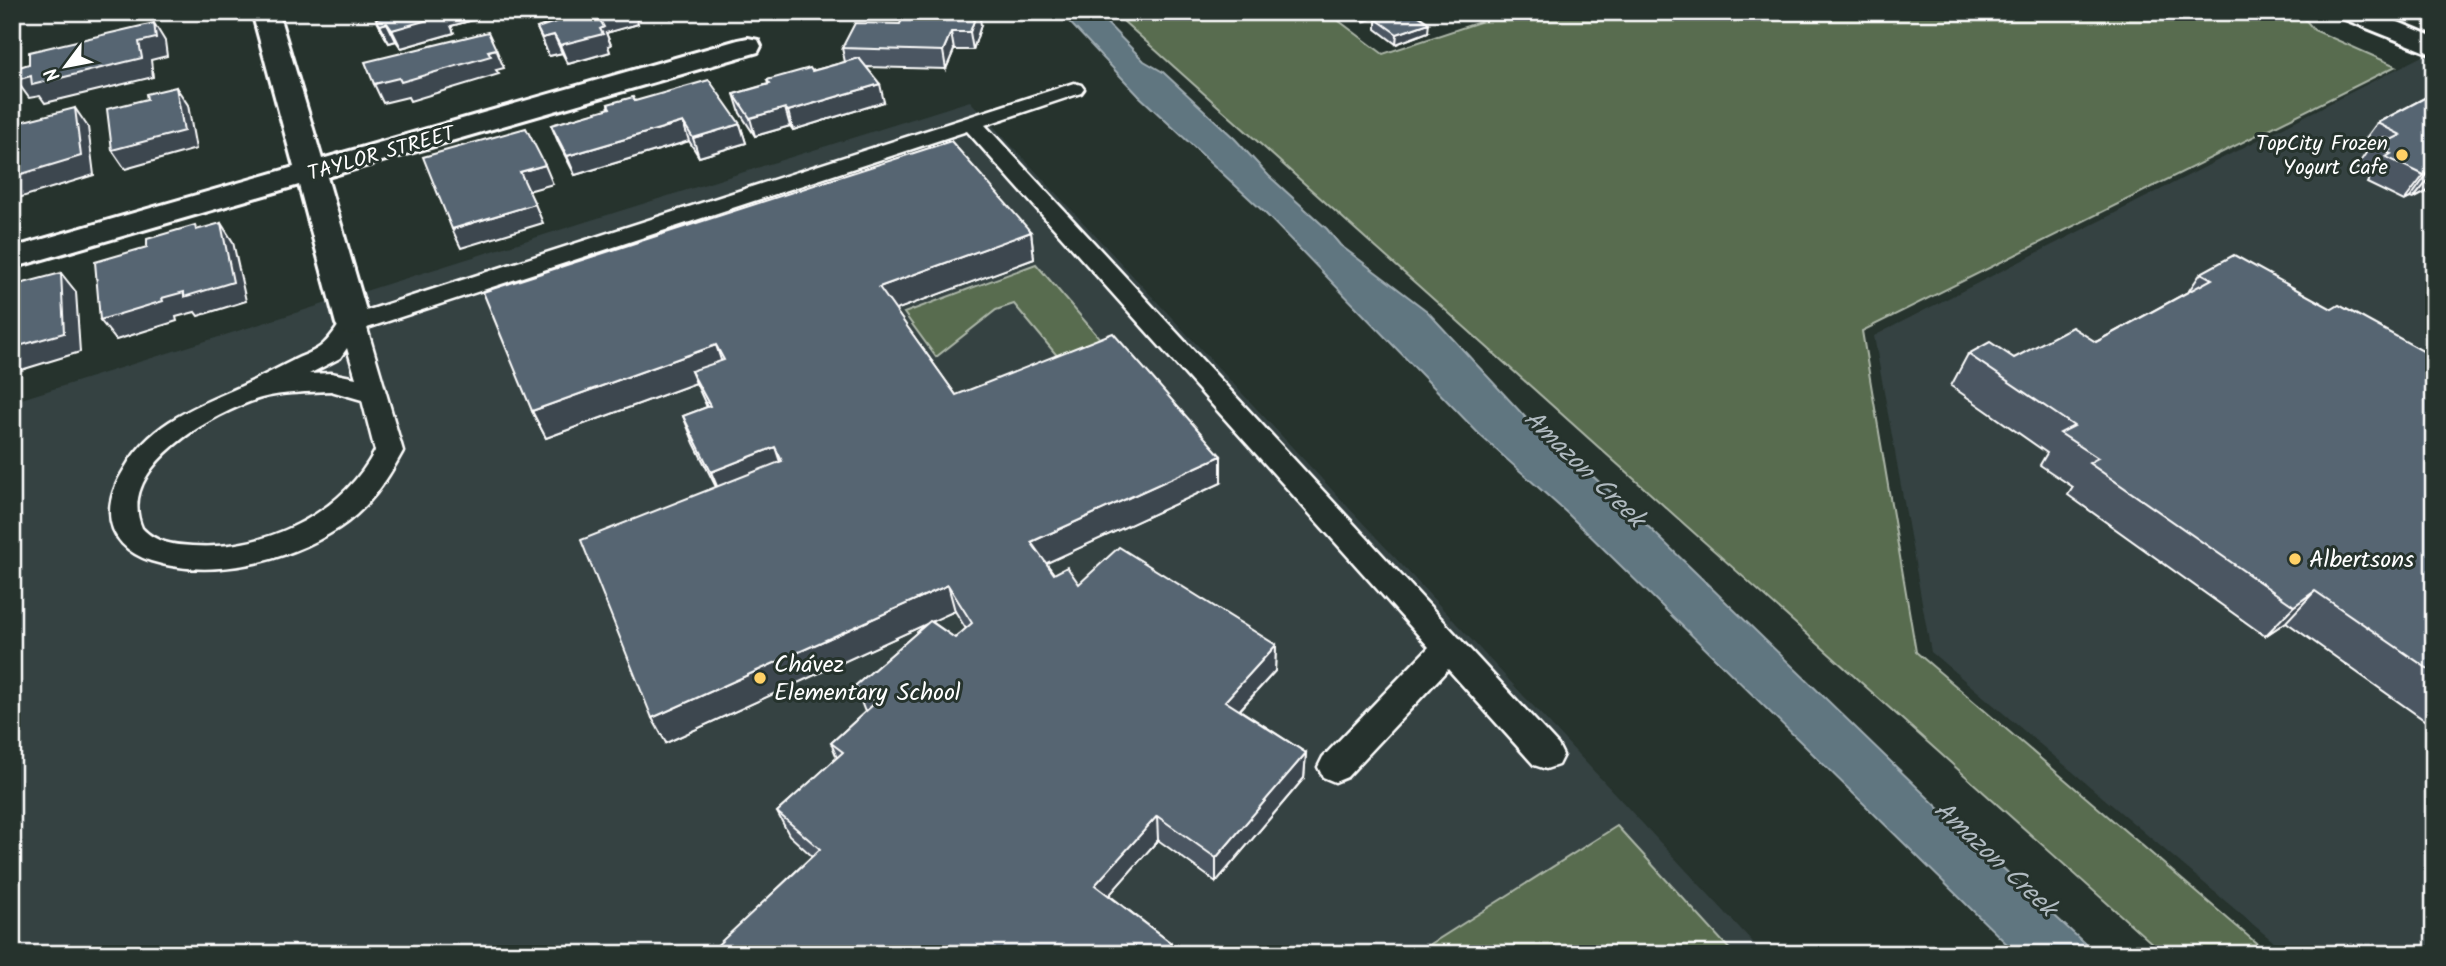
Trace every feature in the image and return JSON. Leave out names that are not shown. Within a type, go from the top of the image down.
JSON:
[{"type":"street","points":[[265,12],[353,324]]},
{"type":"street","points":[[2351,12],[2434,47]]},
{"type":"street","name":"TAYLOR STREET","points":[[12,258],[748,46]]},
{"type":"lane","points":[[353,324],[387,439],[388,451],[384,463],[369,487],[335,515],[311,530],[253,552],[196,559],[157,553],[132,537],[122,514],[127,486],[146,458],[175,431],[211,409],[252,392],[331,352],[353,324],[1074,89]]},
{"type":"lane","points":[[972,123],[1546,755]]},
{"type":"lane","points":[[252,392],[292,383],[331,382],[357,387],[374,395]]},
{"type":"lane","points":[[1335,767],[1448,648]]},
{"type":"shaded area","points":[[2434,50],[2434,954],[2288,954],[1931,652],[1874,336]]},
{"type":"shaded area","name":"Chávez Elementary School","points":[[970,101],[1764,954],[12,954],[12,402]]},
{"type":"green space","points":[[1113,12],[1327,12],[1383,54],[1510,12],[2299,12],[2314,30],[2396,66],[1862,331],[1916,652],[2269,954],[2164,954]]},
{"type":"green space","points":[[1036,264],[1102,341],[1059,358],[1014,304],[996,310],[936,357],[904,313]]},
{"type":"green space","points":[[1617,826],[1734,954],[1415,954]]},
{"type":"water","points":[[1060,12],[1096,12],[1144,61],[1163,72],[1235,139],[1340,245],[1427,311],[1526,418],[1628,507],[1951,820],[2096,954],[2017,954],[1567,513],[1482,437],[1264,212],[1139,96]]},
{"type":"building","points":[[382,12],[444,12],[446,15],[392,30],[387,23],[380,25],[376,19],[385,16]]},
{"type":"building","points":[[568,12],[609,12],[597,15],[604,27],[600,29],[603,34],[560,45],[554,35],[542,38],[537,28],[571,17]]},
{"type":"building","points":[[905,12],[977,12],[970,32],[951,32],[943,51],[842,48],[855,23],[900,24]]},
{"type":"building","points":[[1398,12],[1413,12],[1429,23],[1397,34],[1376,19]]},
{"type":"building","points":[[154,23],[156,38],[139,42],[142,58],[32,85],[31,76],[16,80],[16,68],[29,64],[29,52]]},
{"type":"building","points":[[488,32],[496,49],[488,51],[491,56],[401,82],[399,78],[374,84],[365,62]]},
{"type":"building","points":[[859,58],[880,84],[788,111],[785,108],[750,118],[734,94],[770,84],[767,80]]},
{"type":"building","points":[[709,80],[740,124],[693,138],[683,122],[567,156],[551,125],[610,108],[608,104],[633,97],[635,101]]},
{"type":"building","points":[[176,87],[184,131],[112,150],[107,109],[147,99],[146,94]]},
{"type":"building","points":[[2434,93],[2434,173],[2424,175],[2386,157],[2391,154],[2386,152],[2390,150],[2374,142],[2384,137],[2391,140],[2401,135],[2377,123]]},
{"type":"building","points":[[75,108],[81,156],[12,177],[12,124]]},
{"type":"building","points":[[526,128],[545,165],[520,172],[535,204],[452,229],[423,157]]},
{"type":"building","points":[[951,141],[1031,232],[879,287],[956,395],[1113,333],[1221,456],[1031,542],[1054,574],[1067,567],[1079,584],[1119,547],[1276,645],[1225,701],[1306,753],[1216,858],[1157,816],[1095,885],[1171,943],[1162,954],[710,954],[820,849],[777,812],[843,752],[831,743],[876,702],[855,686],[930,621],[955,638],[972,623],[948,585],[652,718],[581,540],[782,461],[775,447],[711,472],[683,416],[710,406],[691,371],[724,360],[716,345],[532,411],[483,292]]},
{"type":"building","points":[[221,223],[233,282],[184,297],[184,292],[162,298],[163,301],[100,320],[95,262],[147,247],[147,239],[195,225],[196,230]]},
{"type":"building","name":"Albertsons","points":[[2234,255],[2332,309],[2339,305],[2434,357],[2434,361],[2428,364],[2434,367],[2434,673],[2315,591],[2294,606],[2089,463],[2098,458],[2060,433],[2074,426],[1968,354],[1990,342],[2014,358],[2072,327],[2096,342],[2212,279],[2201,273]]},
{"type":"building","points":[[61,273],[64,333],[12,348],[12,286]]},
{"type":"place","name":"TopCity Frozen Yogurt Cafe","points":[[2402,155]]},
{"type":"place","name":"Albertsons","points":[[2295,559]]},
{"type":"place","name":"Chávez Elementary School","points":[[760,678]]},
{"type":"water label","name":"Amazon Creek","points":[[1585,468]]},
{"type":"water label","name":"Amazon Creek","points":[[1996,858]]}]
